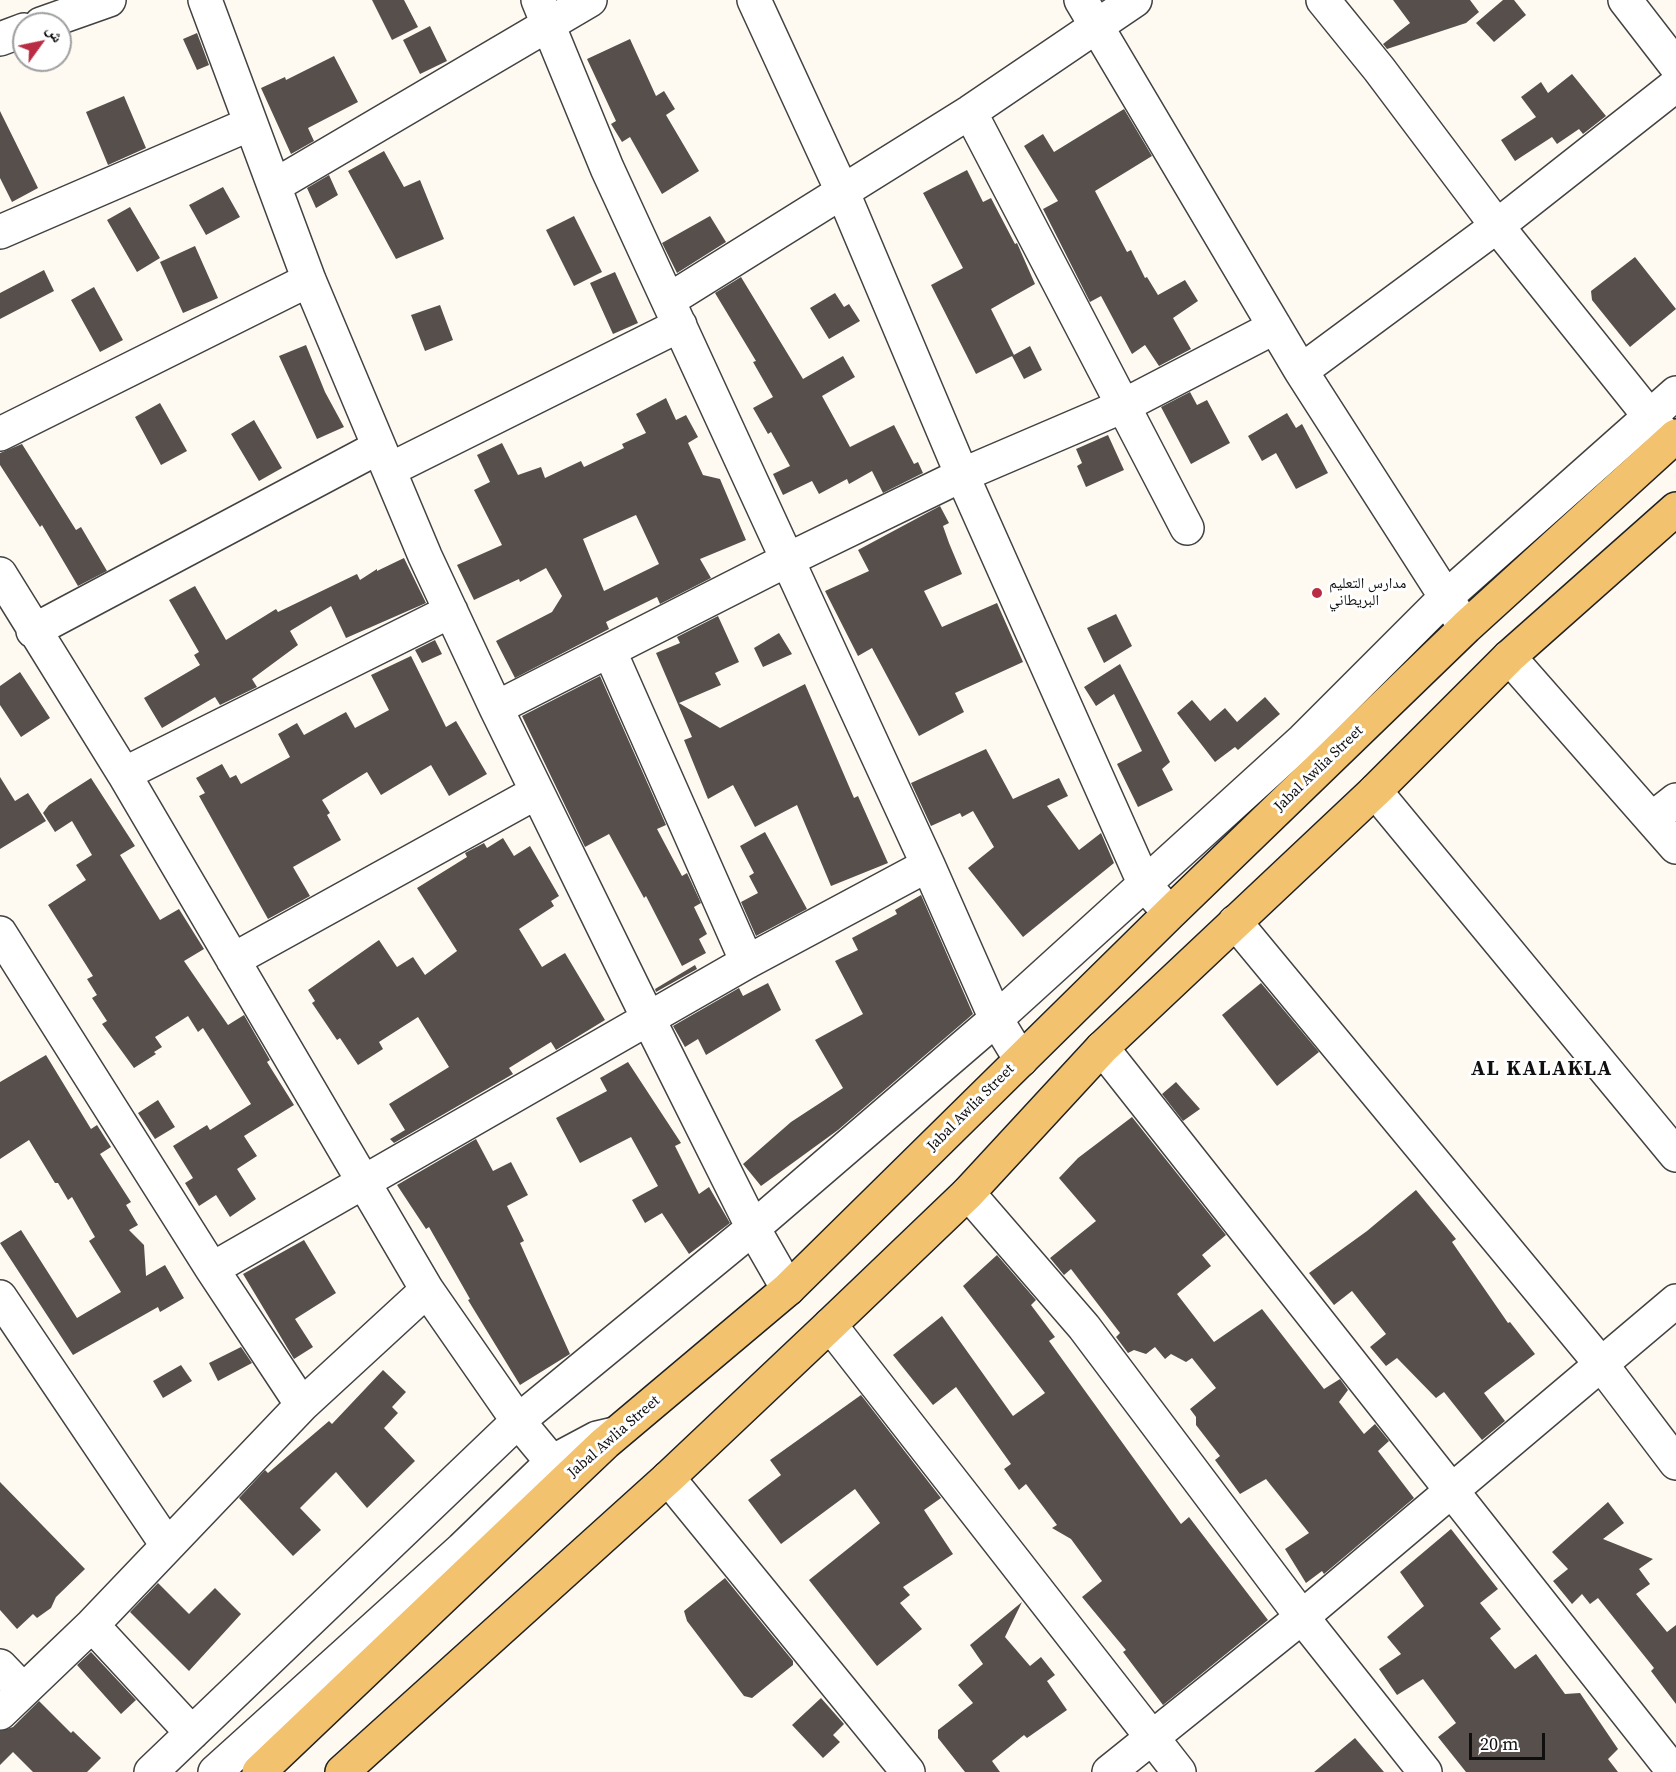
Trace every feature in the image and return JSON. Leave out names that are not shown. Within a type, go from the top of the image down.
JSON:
[{"type":"main road","name":"Jabal Awlia Street","points":[[259,1772],[614,1434],[788,1289],[1169,914],[1466,627],[1673,439]]},
{"type":"main road","points":[[345,1771],[668,1478],[830,1325],[968,1193],[1102,1048],[1374,791],[1509,657],[1676,509]]},
{"type":"street","points":[[72,13],[109,0]]},
{"type":"street","points":[[205,0],[309,280],[451,611],[649,1020],[753,1228],[788,1289]]},
{"type":"street","points":[[273,186],[543,13],[590,0]]},
{"type":"street","points":[[754,0],[843,193],[962,475],[1145,885],[1169,914]]},
{"type":"street","points":[[33,631],[384,459],[674,312],[843,193],[970,112],[1089,14],[1135,0]]},
{"type":"street","points":[[1323,0],[1379,69],[1497,225],[1649,416],[1673,439]]},
{"type":"street","points":[[1625,0],[1676,66]]},
{"type":"street","points":[[543,13],[607,168],[928,865],[996,1019],[1021,1060]]},
{"type":"street","points":[[1089,14],[1301,371],[1445,598],[1466,627]]},
{"type":"street","points":[[1301,371],[1497,225],[1676,85]]},
{"type":"street","points":[[970,112],[1187,528]]},
{"type":"street","points":[[0,231],[250,124]]},
{"type":"street","points":[[0,434],[309,280]]},
{"type":"street","points":[[496,708],[787,560],[962,475],[1123,406],[1275,327]]},
{"type":"street","points":[[151,1772],[518,1421],[753,1228],[996,1019],[1303,740],[1445,598],[1676,393]]},
{"type":"street","points":[[0,574],[33,631],[124,774],[428,1290],[518,1421],[552,1462]]},
{"type":"street","points":[[124,774],[451,611]]},
{"type":"street","points":[[610,652],[747,962]]},
{"type":"street","points":[[1509,657],[1664,809],[1676,847]]},
{"type":"street","points":[[1374,791],[1676,1155]]},
{"type":"street","points":[[233,960],[537,792]]},
{"type":"street","points":[[212,1269],[363,1180],[649,1020],[747,962],[928,865]]},
{"type":"street","points":[[1235,922],[1601,1364],[1676,1463]]},
{"type":"street","points":[[0,933],[212,1269],[302,1405]]},
{"type":"street","points":[[1102,1048],[1452,1488],[1674,1772]]},
{"type":"street","points":[[968,1193],[1084,1327],[1302,1617],[1425,1772]]},
{"type":"street","points":[[0,1666],[11,1701],[92,1625],[302,1405],[428,1290]]},
{"type":"street","points":[[0,1297],[9,1333],[166,1545]]},
{"type":"street","points":[[1109,1772],[1302,1617],[1676,1301]]},
{"type":"street","points":[[830,1325],[1179,1772]]},
{"type":"street","points":[[215,1772],[462,1549],[552,1462],[597,1438],[614,1434]]},
{"type":"street","points":[[668,1478],[908,1772]]},
{"type":"street","points":[[92,1625],[192,1733]]},
{"type":"building","points":[[372,0],[404,0],[418,27],[392,40]]},
{"type":"building","points":[[1393,0],[1470,0],[1479,12],[1466,23],[1387,49],[1383,44],[1410,23]]},
{"type":"building","points":[[1503,0],[1514,0],[1526,15],[1494,42],[1476,23]]},
{"type":"building","points":[[430,26],[447,61],[420,74],[403,40]]},
{"type":"building","points":[[197,33],[209,65],[197,70],[183,39]]},
{"type":"building","points":[[630,39],[656,96],[664,91],[675,109],[666,115],[699,171],[662,194],[630,137],[622,142],[611,124],[616,121],[587,59]]},
{"type":"building","points":[[334,56],[358,102],[308,128],[314,141],[291,154],[261,88],[285,77],[286,80]]},
{"type":"building","points":[[1572,74],[1606,116],[1583,134],[1579,129],[1557,144],[1552,137],[1515,161],[1501,140],[1536,117],[1521,97],[1541,82],[1548,93]]},
{"type":"building","points":[[124,96],[146,148],[108,165],[86,112]]},
{"type":"building","points":[[1124,109],[1152,156],[1095,191],[1127,252],[1131,250],[1145,278],[1147,277],[1158,295],[1185,280],[1198,301],[1173,318],[1191,349],[1159,366],[1145,345],[1132,354],[1101,296],[1090,302],[1043,209],[1058,201],[1024,146],[1043,134],[1054,152]]},
{"type":"building","points":[[0,111],[38,188],[12,202],[0,178]]},
{"type":"building","points":[[384,151],[404,187],[420,180],[444,239],[396,259],[348,171]]},
{"type":"building","points":[[967,170],[983,202],[991,198],[1015,244],[1017,243],[1035,284],[991,309],[1014,355],[976,374],[931,285],[963,268],[923,193]]},
{"type":"building","points":[[329,175],[338,195],[316,208],[307,188]]},
{"type":"building","points":[[223,187],[240,217],[206,235],[189,205]]},
{"type":"building","points":[[130,207],[160,258],[137,272],[107,220]]},
{"type":"building","points":[[574,216],[602,272],[574,286],[546,230]]},
{"type":"building","points":[[710,216],[726,242],[677,273],[662,243]]},
{"type":"building","points":[[195,246],[218,298],[183,313],[160,262]]},
{"type":"building","points":[[1635,257],[1676,309],[1630,347],[1592,300],[1591,291]]},
{"type":"building","points":[[44,270],[54,291],[0,319],[0,293]]},
{"type":"building","points":[[615,272],[638,323],[613,334],[590,283]]},
{"type":"building","points":[[741,277],[803,379],[843,356],[855,377],[822,396],[850,447],[894,425],[914,464],[918,462],[923,473],[883,493],[872,471],[849,484],[847,479],[819,494],[812,481],[783,495],[773,474],[790,466],[771,432],[768,434],[753,408],[773,397],[753,362],[756,361],[715,293]]},
{"type":"building","points":[[94,287],[123,340],[100,352],[71,300]]},
{"type":"building","points":[[835,293],[844,307],[849,304],[860,321],[829,339],[810,308]]},
{"type":"building","points":[[440,305],[453,340],[425,351],[411,315]]},
{"type":"building","points":[[306,345],[325,392],[344,427],[317,439],[279,356]]},
{"type":"building","points":[[1030,346],[1042,370],[1024,379],[1012,356]]},
{"type":"building","points":[[1190,392],[1197,405],[1207,400],[1230,443],[1191,464],[1161,407]]},
{"type":"building","points":[[666,398],[676,420],[686,415],[698,437],[688,443],[703,475],[720,479],[746,540],[700,559],[711,578],[660,604],[657,597],[606,622],[609,629],[515,678],[496,641],[552,612],[562,596],[546,568],[520,582],[519,579],[474,600],[457,565],[502,545],[474,490],[490,482],[477,455],[502,443],[518,475],[541,467],[545,478],[581,461],[584,467],[624,448],[622,444],[646,433],[636,414]],"holes":[[[636,515],[659,564],[604,591],[583,539]]]},
{"type":"building","points":[[160,403],[187,451],[161,465],[135,417]]},
{"type":"building","points":[[1287,413],[1296,428],[1302,424],[1328,473],[1296,489],[1276,453],[1262,461],[1248,436]]},
{"type":"building","points":[[254,420],[282,468],[259,481],[231,434]]},
{"type":"building","points":[[1108,435],[1124,470],[1086,487],[1077,466],[1082,463],[1076,449]]},
{"type":"building","points":[[22,444],[76,530],[81,527],[107,571],[78,586],[42,525],[40,527],[0,465],[0,453]]},
{"type":"building","points":[[940,506],[949,523],[943,526],[962,574],[924,591],[942,627],[997,603],[1023,662],[955,693],[964,712],[919,736],[872,648],[858,656],[825,591],[869,571],[858,550]]},
{"type":"building","points":[[404,558],[426,603],[346,638],[331,606],[290,631],[298,645],[252,679],[257,687],[220,705],[215,697],[162,728],[144,698],[200,665],[194,655],[199,652],[169,600],[195,586],[226,640],[276,609],[278,612],[357,574],[360,580],[377,569],[377,571]]},
{"type":"building","points":[[1116,614],[1132,646],[1104,663],[1087,628]]},
{"type":"building","points":[[718,616],[739,662],[715,673],[721,685],[679,703],[720,728],[805,684],[854,798],[858,796],[888,863],[831,886],[797,805],[755,827],[733,785],[708,799],[684,740],[692,737],[656,653],[680,643],[677,637]]},
{"type":"building","points":[[779,633],[792,654],[763,667],[754,648]]},
{"type":"building","points":[[435,640],[442,654],[422,663],[415,650]]},
{"type":"building","points":[[411,656],[446,727],[456,721],[487,774],[449,796],[431,765],[381,795],[367,772],[322,800],[330,813],[327,815],[341,840],[293,867],[310,896],[268,919],[199,796],[205,793],[196,778],[222,764],[230,778],[236,775],[241,784],[290,757],[278,734],[297,723],[304,735],[346,712],[355,728],[389,710],[371,675]]},
{"type":"building","points":[[1120,664],[1170,762],[1162,769],[1173,790],[1138,807],[1117,764],[1142,751],[1114,694],[1096,706],[1084,687]]},
{"type":"building","points":[[20,672],[50,718],[21,737],[0,705],[0,686]]},
{"type":"building","points":[[600,676],[666,825],[657,829],[682,876],[687,873],[701,903],[694,907],[707,934],[699,939],[706,953],[682,966],[646,896],[644,898],[609,834],[585,847],[522,716]]},
{"type":"building","points":[[1265,697],[1280,714],[1238,750],[1235,747],[1215,762],[1177,713],[1192,700],[1210,721],[1225,708],[1237,722]]},
{"type":"building","points":[[986,749],[1013,799],[1059,778],[1068,796],[1047,806],[1079,850],[1101,833],[1114,863],[1023,937],[968,868],[994,847],[973,811],[962,817],[960,813],[931,826],[911,783]]},
{"type":"building","points":[[0,777],[15,801],[28,793],[46,821],[0,849]]},
{"type":"building","points":[[91,778],[135,846],[120,855],[160,920],[179,909],[204,949],[184,961],[228,1025],[244,1015],[270,1060],[267,1062],[294,1105],[244,1136],[257,1156],[237,1169],[256,1199],[230,1217],[216,1195],[199,1206],[185,1183],[193,1178],[173,1146],[207,1125],[210,1130],[251,1104],[203,1028],[198,1032],[188,1016],[155,1037],[162,1047],[154,1052],[156,1054],[134,1068],[102,1024],[107,1021],[92,998],[97,995],[87,979],[93,976],[48,905],[86,880],[76,865],[92,855],[72,821],[55,832],[43,813],[49,805]]},
{"type":"building","points":[[765,832],[807,909],[756,936],[741,902],[758,893],[749,876],[754,873],[740,846]]},
{"type":"building","points":[[503,838],[514,856],[530,846],[559,896],[551,901],[554,906],[519,929],[542,967],[565,953],[605,1020],[556,1050],[551,1042],[509,1068],[513,1074],[394,1143],[390,1139],[405,1130],[389,1104],[449,1067],[418,1017],[379,1042],[383,1049],[358,1065],[340,1038],[337,1040],[312,1003],[315,1001],[308,990],[379,940],[397,967],[413,957],[425,975],[457,951],[417,888],[467,857],[465,853],[484,843],[487,848]]},
{"type":"building","points":[[921,895],[973,1014],[838,1130],[761,1186],[743,1164],[791,1122],[843,1088],[815,1040],[863,1014],[835,961],[858,950],[852,938],[897,914],[895,910]]},
{"type":"building","points":[[695,965],[697,969],[656,992],[655,989]]},
{"type":"building","points":[[768,983],[781,1010],[706,1055],[698,1039],[685,1047],[673,1026],[739,988],[743,996]]},
{"type":"building","points":[[1261,983],[1319,1052],[1277,1086],[1222,1015]]},
{"type":"building","points":[[46,1055],[91,1129],[97,1125],[111,1147],[100,1154],[131,1202],[126,1205],[138,1225],[129,1230],[144,1245],[146,1276],[165,1265],[184,1298],[160,1312],[158,1307],[73,1355],[0,1243],[21,1230],[77,1318],[121,1292],[89,1241],[95,1237],[72,1197],[68,1200],[58,1183],[55,1183],[29,1140],[0,1159],[0,1082]]},
{"type":"building","points":[[628,1062],[681,1143],[675,1146],[699,1194],[709,1187],[730,1223],[689,1254],[662,1213],[645,1223],[632,1200],[658,1186],[631,1137],[580,1163],[556,1118],[607,1091],[600,1078]]},
{"type":"building","points":[[1176,1082],[1200,1109],[1183,1121],[1162,1094]]},
{"type":"building","points":[[158,1100],[175,1127],[155,1139],[138,1113]]},
{"type":"building","points":[[1132,1117],[1226,1235],[1202,1255],[1211,1266],[1177,1294],[1214,1342],[1262,1309],[1324,1389],[1340,1379],[1348,1390],[1339,1402],[1364,1434],[1375,1424],[1389,1441],[1378,1451],[1414,1498],[1324,1574],[1322,1571],[1306,1583],[1285,1549],[1309,1533],[1266,1479],[1240,1494],[1215,1460],[1220,1456],[1196,1425],[1196,1417],[1190,1409],[1216,1388],[1192,1358],[1186,1362],[1171,1354],[1165,1359],[1155,1347],[1146,1354],[1134,1350],[1128,1353],[1116,1337],[1120,1333],[1071,1269],[1064,1275],[1050,1258],[1096,1221],[1059,1178],[1078,1158]]},
{"type":"building","points":[[476,1139],[493,1171],[511,1162],[528,1195],[507,1206],[524,1241],[520,1243],[570,1354],[520,1385],[468,1300],[470,1299],[429,1227],[426,1229],[397,1185]]},
{"type":"building","points":[[1416,1190],[1456,1239],[1452,1242],[1508,1323],[1510,1322],[1535,1354],[1484,1393],[1505,1421],[1482,1440],[1444,1392],[1436,1398],[1397,1358],[1386,1366],[1370,1347],[1386,1334],[1352,1291],[1334,1305],[1309,1273],[1367,1231]]},
{"type":"building","points":[[304,1240],[336,1293],[295,1319],[313,1347],[294,1359],[243,1274]]},
{"type":"building","points":[[997,1255],[1036,1300],[1031,1305],[1055,1337],[1049,1341],[1181,1524],[1189,1517],[1268,1620],[1163,1705],[1123,1652],[1126,1650],[1082,1597],[1102,1581],[1071,1539],[1052,1528],[1057,1525],[1026,1484],[1019,1490],[1004,1469],[1011,1464],[956,1387],[933,1405],[893,1355],[942,1316],[1013,1416],[1045,1393],[963,1286]]},
{"type":"building","points":[[241,1347],[252,1363],[218,1381],[209,1363]]},
{"type":"building","points":[[181,1365],[192,1381],[163,1398],[153,1381]]},
{"type":"building","points":[[383,1370],[406,1392],[392,1407],[398,1413],[384,1428],[415,1461],[367,1508],[336,1472],[300,1508],[321,1530],[293,1556],[239,1498],[265,1470],[268,1473],[329,1421],[332,1424]]},
{"type":"building","points":[[861,1395],[941,1498],[924,1510],[953,1554],[903,1587],[910,1595],[900,1603],[922,1629],[877,1666],[809,1580],[880,1523],[855,1489],[781,1544],[748,1500],[781,1475],[770,1460]]},
{"type":"building","points":[[0,1482],[85,1569],[56,1597],[51,1608],[37,1618],[33,1614],[17,1629],[0,1610]]},
{"type":"building","points":[[1608,1502],[1624,1523],[1603,1539],[1653,1559],[1639,1569],[1650,1584],[1636,1594],[1667,1632],[1676,1625],[1676,1704],[1651,1671],[1654,1668],[1598,1598],[1590,1604],[1582,1594],[1572,1604],[1553,1581],[1568,1569],[1552,1552]]},
{"type":"building","points":[[1451,1529],[1498,1589],[1480,1603],[1501,1629],[1490,1638],[1515,1669],[1536,1654],[1565,1694],[1580,1693],[1618,1749],[1608,1759],[1618,1772],[1466,1772],[1438,1737],[1456,1723],[1423,1679],[1397,1695],[1379,1669],[1401,1654],[1387,1637],[1424,1606],[1400,1572]]},
{"type":"building","points":[[725,1578],[793,1661],[793,1665],[752,1698],[744,1696],[687,1621],[684,1611]]},
{"type":"building","points":[[158,1583],[189,1614],[215,1588],[241,1614],[189,1671],[130,1612]]},
{"type":"building","points":[[1022,1602],[1005,1637],[1030,1666],[1041,1657],[1055,1675],[1047,1681],[1067,1710],[1027,1738],[1024,1735],[992,1761],[1000,1772],[965,1772],[938,1738],[938,1730],[973,1703],[958,1685],[983,1664],[970,1645]]},
{"type":"building","points":[[91,1652],[136,1700],[121,1714],[77,1665]]},
{"type":"building","points":[[821,1698],[844,1724],[833,1735],[840,1742],[823,1758],[792,1725]]},
{"type":"building","points":[[39,1701],[71,1733],[73,1731],[101,1758],[87,1772],[33,1772],[13,1752],[0,1765],[0,1731],[13,1727]]},
{"type":"building","points":[[1355,1738],[1384,1772],[1314,1772]]},
{"type":"place","name":"مدارس التعليم البريطاني","points":[[1317,593]]},
{"type":"district","name":"AL KALAKLA","points":[[1542,1070]]}]
